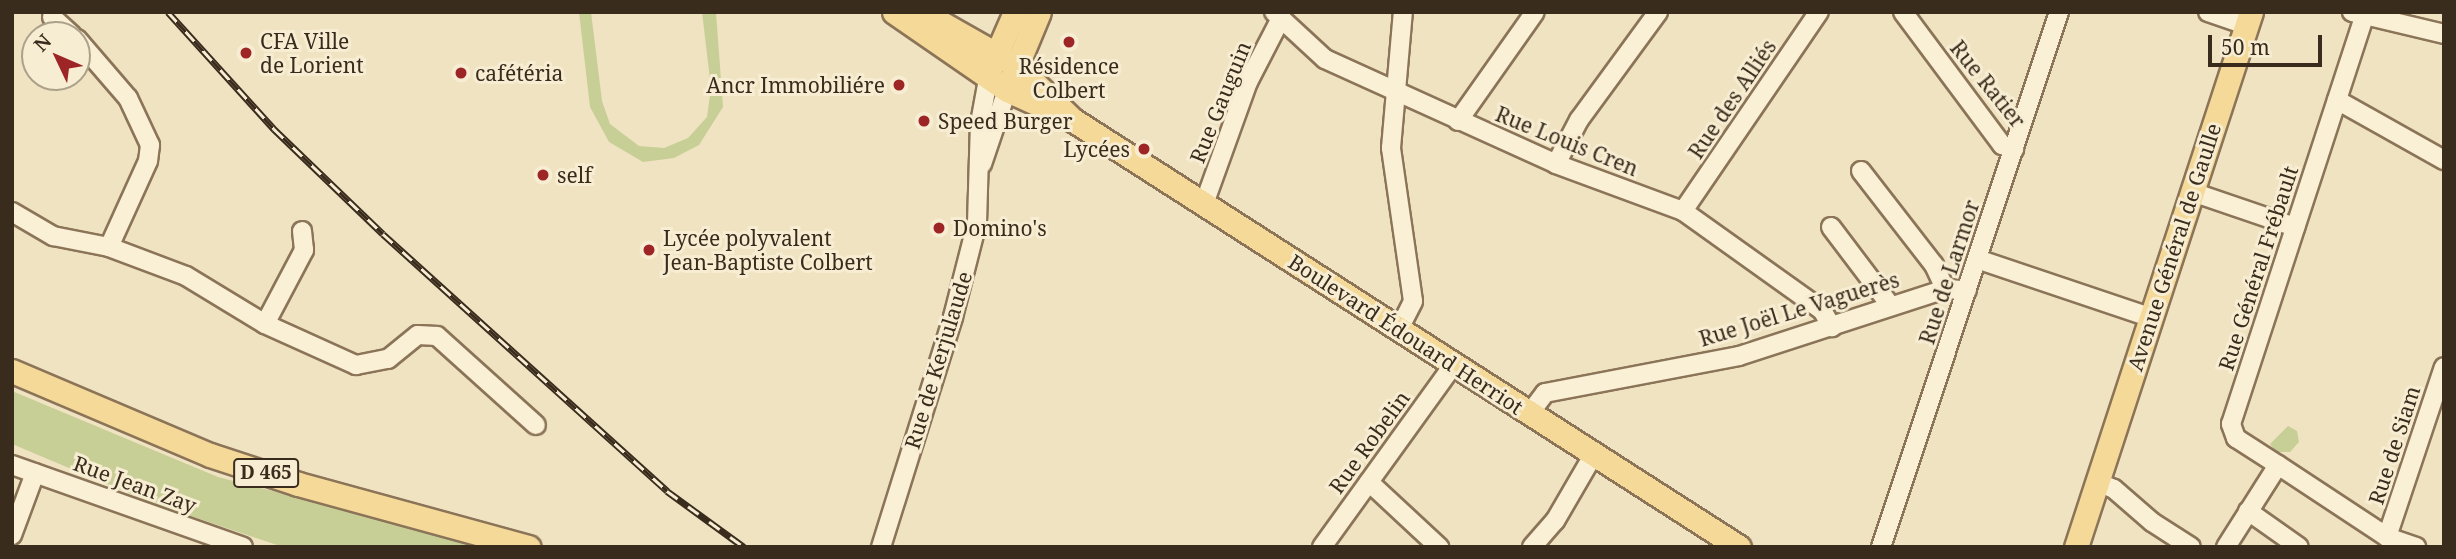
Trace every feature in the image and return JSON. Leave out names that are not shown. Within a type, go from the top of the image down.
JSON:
[{"type":"main road","points":[[894,12],[992,64]]},
{"type":"main road","points":[[922,12],[992,64]]},
{"type":"main road","name":"Rue de Kerjulaude","points":[[992,64],[1015,12]]},
{"type":"main road","name":"Rue de Kerjulaude","points":[[1007,90],[1039,12]]},
{"type":"main road","name":"Avenue Général de Gaulle","points":[[2076,547],[2249,19]]},
{"type":"main road","name":"Boulevard Édouard Herriot","points":[[992,64],[1017,66],[1073,120]]},
{"type":"main road","name":"Boulevard Édouard Herriot","points":[[992,64],[1007,90],[1073,120],[1738,547]]},
{"type":"main road","name":"D 465","points":[[12,371],[76,401],[298,484],[529,547]]},
{"type":"main road","points":[[12,387],[76,401]]},
{"type":"main road","name":"Avenue Général de Gaulle","points":[[2061,547],[2097,482]]},
{"type":"street","points":[[1399,329],[1413,301],[1391,148],[1393,89],[1403,12]]},
{"type":"street","points":[[1458,121],[1535,12]]},
{"type":"street","points":[[1556,164],[1579,120],[1658,12]]},
{"type":"street","name":"Rue des Alliés","points":[[1683,211],[1819,12]]},
{"type":"street","name":"Rue Ratier","points":[[1903,12],[2002,145],[2014,149]]},
{"type":"street","name":"Rue de Larmor","points":[[1881,547],[2059,12]]},
{"type":"street","points":[[2208,12],[2249,19]]},
{"type":"street","points":[[2361,14],[2444,34]]},
{"type":"street","name":"Rue Général Frébault","points":[[2361,14],[2337,100],[2231,424],[2236,438],[2387,537],[2416,547]]},
{"type":"street","name":"Rue Louis Cren","points":[[1277,15],[1325,59],[1556,164],[1683,211],[1822,310],[1832,327]]},
{"type":"street","name":"Rue Gauguin","points":[[1204,204],[1248,82],[1277,15]]},
{"type":"street","points":[[52,17],[56,21]]},
{"type":"street","points":[[91,55],[128,98],[150,145],[148,161],[109,247]]},
{"type":"street","name":"Rue de Kerjulaude","points":[[881,547],[953,317],[977,223],[977,169],[992,64]]},
{"type":"street","name":"Rue de Kerjulaude","points":[[977,169],[986,158],[1007,90]]},
{"type":"street","points":[[2337,100],[2444,160]]},
{"type":"street","points":[[1861,171],[1934,265],[1945,289]]},
{"type":"street","points":[[2192,192],[2295,227]]},
{"type":"street","points":[[12,212],[53,236],[109,247],[186,276],[265,324],[356,365],[388,359],[418,335],[437,336],[536,425]]},
{"type":"street","points":[[1830,227],[1890,305]]},
{"type":"street","points":[[265,324],[304,250],[302,231]]},
{"type":"street","points":[[1977,259],[2151,318]]},
{"type":"street","name":"Rue Joël Le Vaguerès","points":[[1530,413],[1545,393],[1739,356],[1945,289],[1967,290]]},
{"type":"street","name":"Rue Robelin","points":[[1322,547],[1454,365]]},
{"type":"street","name":"Rue de Siam","points":[[2387,537],[2444,368]]},
{"type":"street","points":[[1532,547],[1555,521],[1594,454]]},
{"type":"street","name":"Rue Jean Zay","points":[[12,465],[243,547]]},
{"type":"street","points":[[2226,547],[2278,465]]},
{"type":"street","points":[[12,535],[36,473]]},
{"type":"street","points":[[1369,482],[1439,547]]},
{"type":"street","points":[[2097,482],[2114,489],[2152,522],[2191,547]]},
{"type":"street","points":[[2248,511],[2299,547]]},
{"type":"green space","points":[[579,12],[591,12],[602,101],[610,124],[639,146],[664,148],[688,138],[707,117],[711,88],[702,12],[716,12],[723,107],[699,145],[674,158],[643,162],[609,142],[590,107]]},
{"type":"green space","points":[[12,391],[218,477],[490,547],[283,547],[152,503],[12,444]]},
{"type":"green space","points":[[2288,426],[2297,431],[2299,442],[2290,452],[2276,452],[2270,444]]},
{"type":"railway","points":[[168,12],[274,129],[383,234],[667,491],[744,547]]},
{"type":"place","name":"Résidence Colbert","points":[[1069,42]]},
{"type":"place","name":"CFA Ville de Lorient","points":[[246,53]]},
{"type":"place","name":"cafétéria","points":[[461,73]]},
{"type":"place","name":"Ancr Immobiliére","points":[[899,85]]},
{"type":"place","name":"Speed Burger","points":[[924,121]]},
{"type":"place","name":"Lycées","points":[[1144,149]]},
{"type":"place","name":"self","points":[[543,175]]},
{"type":"place","name":"Domino's","points":[[939,228]]},
{"type":"place","name":"Lycée polyvalent Jean-Baptiste Colbert","points":[[649,250]]}]
